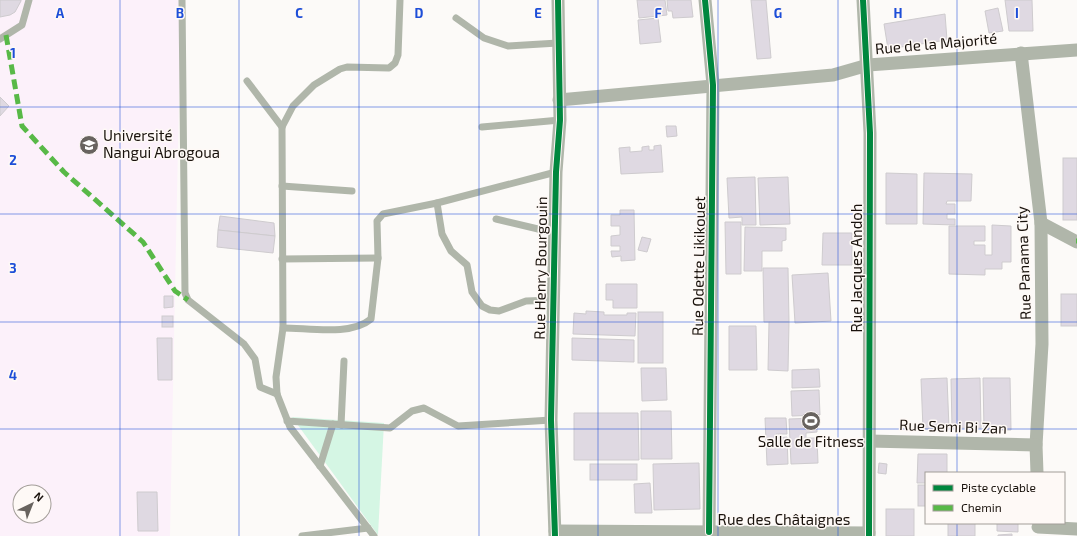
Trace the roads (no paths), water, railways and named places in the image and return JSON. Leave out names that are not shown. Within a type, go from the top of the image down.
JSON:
[{"type":"street","name":"Rue Henry Bourgouin","points":[[555,533],[550,420],[556,172],[560,120],[558,0]]},
{"type":"street","name":"Rue Odette Likikouet","points":[[705,0],[713,85],[709,532]]},
{"type":"street","name":"Rue Jacques Andoh","points":[[864,0],[870,133],[870,535]]},
{"type":"street","name":"Rue de la Majorité","points":[[559,100],[833,75],[868,65],[1077,50]]},
{"type":"street","name":"Rue Panama City","points":[[1021,53],[1041,223],[1042,344],[1036,445],[1037,472]]},
{"type":"street","points":[[1041,223],[1077,242]]},
{"type":"street","name":"Rue Semi Bi Zan","points":[[869,441],[1036,445]]},
{"type":"street","points":[[1038,529],[1077,529]]},
{"type":"street","name":"Rue des Châtaignes","points":[[555,533],[709,532],[870,535]]},
{"type":"lane","points":[[0,39],[22,24],[29,0]]},
{"type":"lane","points":[[182,0],[185,293],[188,300],[244,344],[255,359],[260,387],[277,394]]},
{"type":"lane","points":[[374,536],[290,427],[277,394],[276,377],[283,328],[282,127],[293,106],[314,85],[340,69],[347,67],[389,68],[395,63],[398,55],[400,0]]},
{"type":"lane","points":[[456,18],[484,38],[508,46],[558,44]]},
{"type":"lane","points":[[247,80],[282,127]]},
{"type":"lane","points":[[482,126],[560,120]]},
{"type":"lane","points":[[283,328],[349,329],[363,326],[371,319],[378,258],[377,221],[382,214],[437,203],[556,172]]},
{"type":"lane","points":[[282,186],[352,191]]},
{"type":"lane","points":[[437,203],[442,234],[451,251],[467,265],[472,292],[482,306],[490,310],[499,311],[526,302],[554,300]]},
{"type":"lane","points":[[496,219],[555,232]]},
{"type":"lane","points":[[282,259],[378,258]]},
{"type":"lane","points":[[341,424],[344,361]]},
{"type":"lane","points":[[287,421],[390,428],[412,411],[424,408],[458,426],[550,420]]},
{"type":"lane","points":[[320,466],[333,424]]},
{"type":"lane","points":[[302,536],[368,528]]},
{"type":"place","name":"Université Nangui Abrogoua","points":[[89,145]]},
{"type":"place","name":"Salle de Fitness","points":[[811,421]]}]
